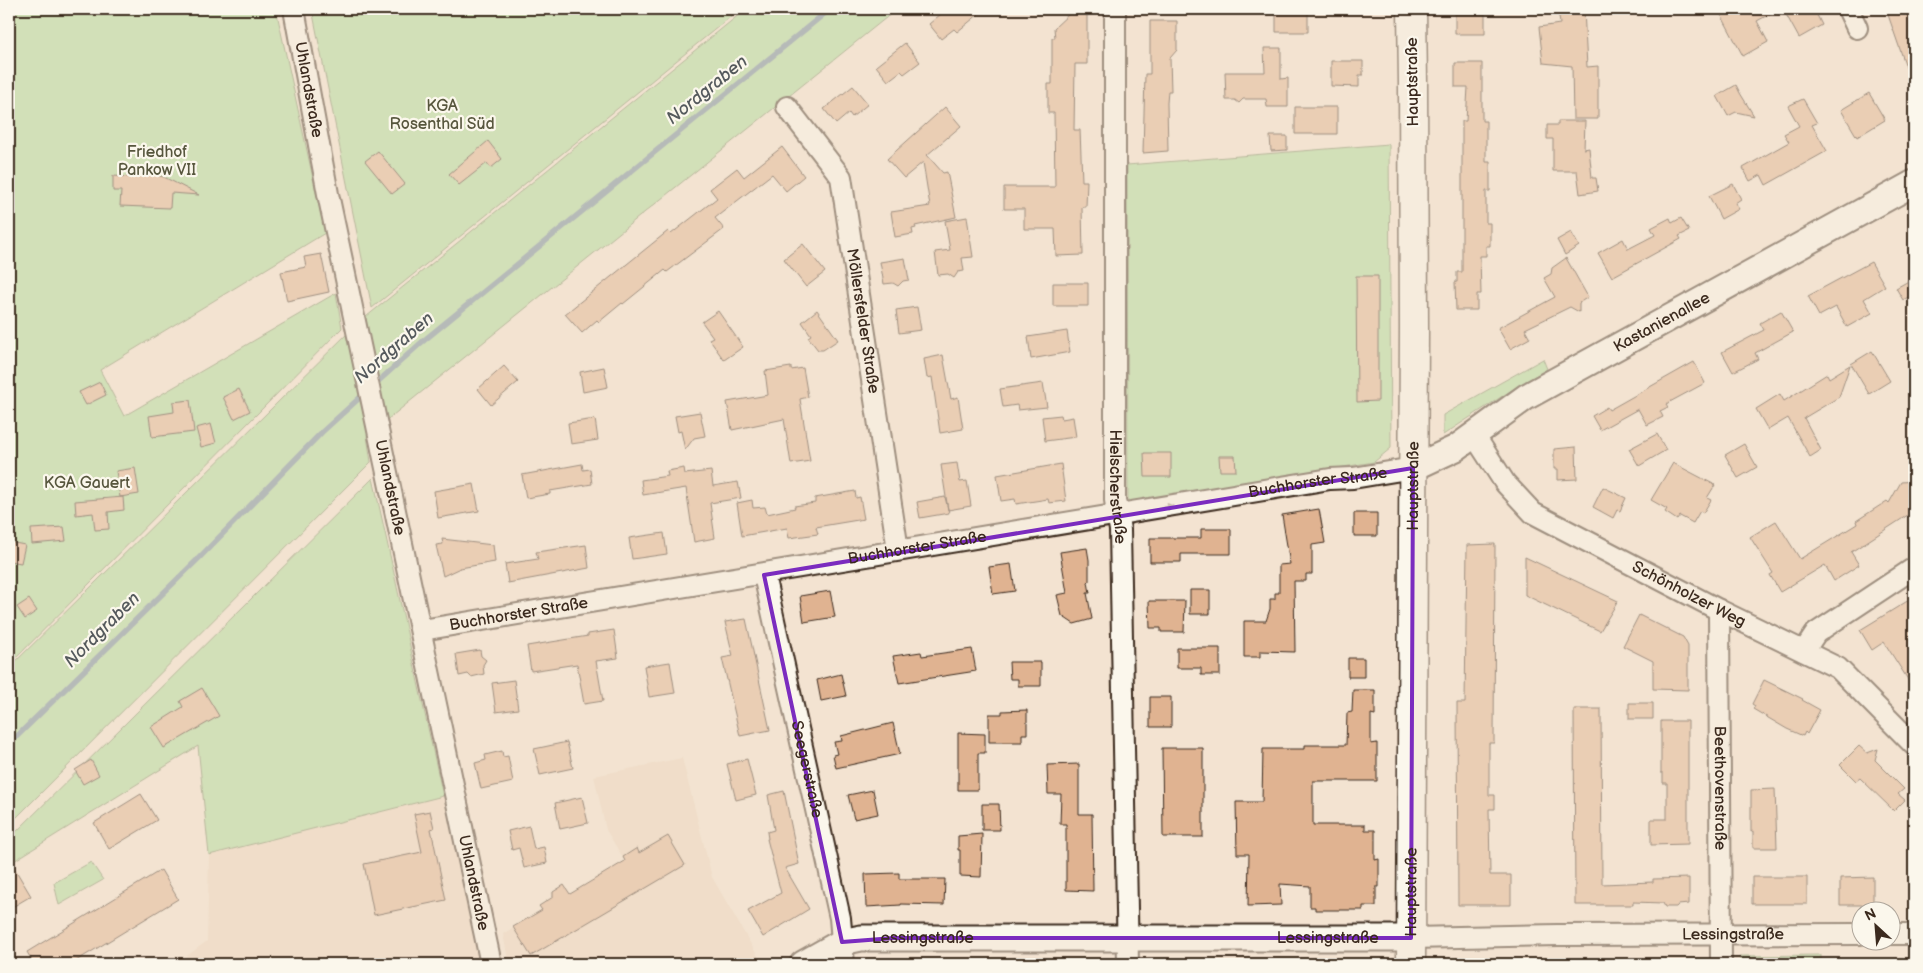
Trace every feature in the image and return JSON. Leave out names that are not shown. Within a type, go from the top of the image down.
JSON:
[{"type":"main road","name":"Hauptstraße","points":[[1411,951],[1414,93],[1412,9]]},
{"type":"street","name":"Uhlandstraße","points":[[294,9],[328,194],[422,630],[491,964]]},
{"type":"street","name":"Hielscherstraße","points":[[1115,9],[1115,500],[1120,540],[1128,964]]},
{"type":"street","points":[[1848,9],[1857,28]]},
{"type":"street","name":"Möllersfelder Straße","points":[[787,107],[840,177],[898,550]]},
{"type":"street","name":"Kastanienallee","points":[[1413,468],[1456,448],[1526,396],[1914,183]]},
{"type":"street","name":"Schönholzer Weg","points":[[1474,435],[1505,483],[1533,513],[1719,610],[1838,668],[1914,745]]},
{"type":"street","name":"Buchhorster Straße","points":[[422,630],[898,550],[1118,516],[1330,479],[1353,478],[1413,468]]},
{"type":"street","points":[[1804,651],[1816,633],[1914,568]]},
{"type":"street","name":"Seegerstraße","points":[[764,574],[840,918],[843,953]]},
{"type":"street","name":"Beethovenstraße","points":[[1719,610],[1721,964]]},
{"type":"street","name":"Lessingstraße","points":[[802,964],[843,953],[861,938],[1128,938],[1411,951],[1558,935],[1850,934]]},
{"type":"street","points":[[1900,934],[1914,934]]},
{"type":"highlighted area","points":[[1413,468],[1411,938],[894,938],[842,942],[764,575]]},
{"type":"shaded area","points":[[682,758],[712,877],[760,960],[753,964],[509,964],[503,934],[541,910],[539,906],[553,897],[551,893],[564,885],[570,894],[625,861],[606,830],[594,776]]},
{"type":"shaded area","points":[[443,796],[479,964],[176,964],[207,941],[209,855]]},
{"type":"green space","name":"Friedhof Pankow VII","points":[[9,9],[276,9],[325,233],[100,370],[124,416],[336,293],[342,328],[9,665]]},
{"type":"green space","name":"KGA Rosenthal Süd","points":[[312,9],[740,9],[372,308]]},
{"type":"green space","points":[[746,9],[897,9],[367,436],[371,462],[9,825],[9,668],[356,325]]},
{"type":"green space","points":[[1389,144],[1391,448],[1374,462],[1128,502],[1127,165]]},
{"type":"green space","points":[[1543,359],[1547,369],[1443,435],[1443,415]]},
{"type":"green space","points":[[373,478],[443,796],[209,855],[198,746],[9,864],[9,839]]},
{"type":"green space","points":[[91,862],[103,880],[59,905],[54,883]]},
{"type":"green space","points":[[1821,955],[1821,964],[1740,964],[1740,956]]},
{"type":"building","points":[[947,9],[985,9],[957,32],[954,29],[941,39],[929,24]]},
{"type":"building","points":[[1276,9],[1295,9],[1295,12],[1308,12],[1308,32],[1276,32]]},
{"type":"building","points":[[1558,9],[1584,9],[1587,67],[1598,66],[1598,119],[1573,119],[1572,66],[1543,63],[1539,27],[1560,24]]},
{"type":"building","points":[[1718,9],[1779,9],[1757,21],[1768,42],[1743,56]]},
{"type":"building","points":[[1783,9],[1814,9],[1822,25],[1799,38]]},
{"type":"building","points":[[1886,9],[1914,9],[1914,84],[1912,84]]},
{"type":"building","points":[[1070,13],[1087,13],[1087,64],[1075,64],[1074,130],[1080,130],[1082,181],[1087,181],[1086,207],[1082,207],[1083,255],[1056,256],[1055,229],[1024,229],[1024,209],[1004,209],[1004,187],[1055,187],[1054,113],[1048,113],[1048,84],[1052,84],[1052,38],[1055,38],[1054,28]]},
{"type":"building","points":[[1455,14],[1485,14],[1485,34],[1455,34]]},
{"type":"building","points":[[1150,21],[1177,21],[1177,50],[1170,58],[1171,91],[1168,91],[1167,103],[1168,151],[1143,153],[1145,74],[1150,74]]},
{"type":"building","points":[[905,43],[920,62],[904,74],[901,71],[888,81],[876,66]]},
{"type":"building","points":[[1264,48],[1281,48],[1281,79],[1288,78],[1288,107],[1267,107],[1266,99],[1243,99],[1239,103],[1235,100],[1226,100],[1225,72],[1265,72]]},
{"type":"building","points":[[1331,61],[1363,61],[1363,75],[1359,75],[1359,87],[1331,86]]},
{"type":"building","points":[[1455,63],[1482,63],[1482,121],[1486,121],[1486,162],[1490,162],[1490,191],[1486,191],[1486,223],[1490,223],[1490,246],[1486,246],[1486,256],[1480,256],[1481,294],[1477,294],[1477,310],[1456,310],[1455,282],[1457,282],[1457,272],[1462,272],[1462,121],[1466,121],[1468,87],[1455,87]]},
{"type":"building","points":[[1736,85],[1754,116],[1736,112],[1728,116],[1717,96]]},
{"type":"building","points":[[853,86],[868,104],[852,117],[849,113],[836,124],[824,109]]},
{"type":"building","points":[[1869,93],[1885,120],[1857,137],[1841,110]]},
{"type":"building","points":[[1803,99],[1817,123],[1812,125],[1827,151],[1766,185],[1761,175],[1750,181],[1743,168],[1789,142],[1784,134],[1799,126],[1788,106]]},
{"type":"building","points":[[945,107],[961,126],[927,155],[943,173],[947,172],[956,217],[915,226],[916,228],[912,229],[913,234],[895,237],[891,212],[930,206],[923,162],[904,178],[887,159]]},
{"type":"building","points":[[1295,107],[1337,107],[1337,134],[1295,134]]},
{"type":"building","points":[[1558,121],[1585,121],[1584,149],[1589,148],[1592,178],[1596,178],[1598,191],[1580,194],[1577,171],[1553,171],[1553,139],[1547,139],[1547,125],[1558,125]]},
{"type":"building","points":[[1270,136],[1287,136],[1287,150],[1271,151]]},
{"type":"building","points":[[488,141],[502,159],[491,168],[487,163],[459,185],[449,174]]},
{"type":"building","points":[[782,147],[804,176],[786,191],[772,174],[715,218],[724,229],[667,272],[665,270],[623,304],[599,322],[597,320],[582,333],[565,314],[668,231],[671,234],[717,198],[710,189],[737,168],[744,177]]},
{"type":"building","points":[[378,151],[405,184],[392,194],[365,161]]},
{"type":"building","points":[[147,173],[164,177],[199,195],[171,193],[170,208],[120,206],[121,191],[113,191],[113,176],[131,177]]},
{"type":"building","points":[[1733,184],[1741,199],[1735,203],[1739,209],[1721,219],[1709,196]]},
{"type":"building","points":[[967,217],[973,257],[962,258],[964,271],[958,272],[954,278],[948,274],[938,275],[935,252],[950,250],[945,221]]},
{"type":"building","points":[[1670,218],[1672,223],[1681,218],[1689,231],[1679,236],[1681,239],[1612,277],[1598,253],[1623,239],[1628,249],[1655,235],[1651,228]]},
{"type":"building","points":[[1571,232],[1579,246],[1565,255],[1557,240]]},
{"type":"building","points":[[803,244],[825,272],[806,287],[784,259]]},
{"type":"building","points":[[321,254],[329,292],[287,301],[281,272],[306,267],[304,257]]},
{"type":"building","points":[[905,258],[909,280],[903,281],[898,286],[893,283],[884,284],[880,262]]},
{"type":"building","points":[[1566,258],[1588,297],[1579,303],[1579,312],[1570,307],[1525,329],[1530,338],[1510,349],[1498,328],[1555,297],[1544,278],[1551,274],[1552,268]]},
{"type":"building","points":[[1871,262],[1885,286],[1864,299],[1872,313],[1847,327],[1836,307],[1819,316],[1808,296]]},
{"type":"building","points":[[1356,276],[1378,276],[1378,401],[1357,402]]},
{"type":"building","points":[[1914,278],[1914,294],[1903,300],[1896,288]]},
{"type":"building","points":[[1053,283],[1088,283],[1088,306],[1053,306]]},
{"type":"building","points":[[917,307],[921,330],[899,333],[896,310]]},
{"type":"building","points":[[817,310],[838,340],[823,350],[818,350],[808,337],[811,335],[802,322]]},
{"type":"building","points":[[718,311],[743,347],[724,360],[709,339],[713,337],[702,322]]},
{"type":"building","points":[[1781,311],[1793,332],[1755,353],[1758,359],[1733,372],[1722,352],[1764,330],[1760,323]]},
{"type":"building","points":[[1067,331],[1070,352],[1031,359],[1028,337]]},
{"type":"building","points":[[1872,351],[1890,381],[1869,394],[1851,364]]},
{"type":"building","points":[[943,355],[951,399],[958,397],[963,429],[940,433],[932,377],[927,378],[924,359]]},
{"type":"building","points":[[1694,362],[1705,383],[1666,404],[1668,407],[1660,411],[1663,417],[1647,425],[1638,409],[1600,430],[1592,416],[1607,407],[1609,410]]},
{"type":"building","points":[[1850,365],[1839,397],[1804,418],[1821,450],[1810,457],[1788,418],[1768,430],[1756,409],[1780,394],[1784,401],[1827,374],[1829,378]]},
{"type":"building","points":[[504,366],[518,382],[491,405],[478,389]]},
{"type":"building","points":[[604,367],[608,387],[583,392],[580,372]]},
{"type":"building","points":[[791,367],[791,370],[803,368],[808,397],[800,399],[810,461],[791,464],[784,419],[732,430],[727,402],[768,395],[765,371]]},
{"type":"building","points":[[100,382],[106,395],[86,405],[79,392]]},
{"type":"building","points":[[1043,383],[1047,407],[1018,410],[1017,405],[1003,407],[1000,389]]},
{"type":"building","points":[[239,389],[250,411],[234,419],[223,397]]},
{"type":"building","points":[[190,400],[194,432],[152,437],[149,416],[174,412],[173,402]]},
{"type":"building","points":[[700,412],[705,436],[694,438],[685,450],[681,431],[678,432],[675,416]]},
{"type":"building","points":[[1061,415],[1062,419],[1073,417],[1076,437],[1045,441],[1042,417]]},
{"type":"building","points":[[595,419],[598,440],[571,444],[568,423]]},
{"type":"building","points":[[211,424],[216,443],[201,447],[196,428]]},
{"type":"building","points":[[1657,434],[1666,450],[1639,466],[1629,449]]},
{"type":"building","points":[[1744,444],[1757,467],[1738,478],[1725,455]]},
{"type":"building","points":[[1576,447],[1577,479],[1558,480],[1558,469],[1554,469],[1554,449]]},
{"type":"building","points":[[1144,453],[1171,453],[1171,477],[1145,477]]},
{"type":"building","points":[[1219,456],[1235,456],[1236,471],[1220,471]]},
{"type":"building","points":[[957,463],[960,482],[967,481],[971,506],[948,510],[941,465]]},
{"type":"building","points":[[1673,463],[1715,485],[1707,498],[1711,500],[1703,513],[1700,511],[1693,523],[1680,516],[1677,520],[1665,512],[1667,509],[1651,500]]},
{"type":"building","points":[[582,464],[583,470],[590,469],[592,484],[550,491],[550,494],[526,498],[522,475]]},
{"type":"building","points":[[1061,464],[1066,501],[1049,503],[1048,499],[1016,504],[1015,499],[1001,501],[997,475]]},
{"type":"building","points":[[135,468],[139,494],[120,497],[116,471]]},
{"type":"building","points":[[684,468],[685,474],[711,471],[713,486],[738,482],[741,498],[710,503],[715,538],[694,542],[686,488],[643,495],[641,480],[668,476],[667,471]]},
{"type":"building","points":[[1914,481],[1914,511],[1851,552],[1859,565],[1834,581],[1825,565],[1780,592],[1770,575],[1773,573],[1750,537],[1776,521],[1800,559],[1857,524],[1856,521],[1887,501],[1889,503],[1901,482]]},
{"type":"building","points":[[474,484],[479,511],[438,518],[434,491]]},
{"type":"building","points":[[1603,487],[1626,498],[1620,511],[1617,510],[1613,518],[1593,507]]},
{"type":"building","points":[[855,491],[856,498],[860,497],[864,519],[816,527],[818,534],[789,538],[787,528],[742,536],[737,503],[752,500],[753,508],[765,507],[767,514],[795,508],[794,506],[815,503],[815,498]]},
{"type":"building","points":[[123,497],[124,510],[108,512],[109,529],[95,530],[93,513],[76,515],[75,501]]},
{"type":"building","points":[[945,497],[949,513],[920,518],[917,502]]},
{"type":"building","points":[[1319,509],[1325,543],[1312,545],[1312,574],[1306,574],[1306,581],[1294,581],[1295,652],[1260,651],[1260,657],[1244,657],[1244,621],[1266,621],[1270,609],[1270,599],[1275,599],[1275,593],[1279,593],[1279,565],[1290,564],[1282,515]]},
{"type":"building","points":[[1354,513],[1377,513],[1377,536],[1354,536]]},
{"type":"building","points":[[64,527],[66,541],[32,544],[31,529]]},
{"type":"building","points":[[1201,529],[1231,529],[1231,554],[1181,554],[1181,562],[1150,562],[1150,538],[1201,538]]},
{"type":"building","points":[[664,533],[667,554],[632,559],[629,538]]},
{"type":"building","points":[[442,539],[493,545],[495,562],[460,568],[443,576],[436,545],[443,544]]},
{"type":"building","points":[[9,542],[25,545],[21,563],[9,561]]},
{"type":"building","points":[[1495,544],[1494,743],[1489,743],[1489,795],[1495,795],[1495,809],[1489,809],[1490,875],[1511,875],[1511,905],[1458,905],[1457,703],[1465,703],[1467,545]]},
{"type":"building","points":[[586,545],[589,568],[508,583],[505,564],[538,559],[536,552]]},
{"type":"building","points":[[1087,548],[1090,593],[1087,593],[1092,619],[1074,624],[1062,616],[1057,595],[1067,593],[1060,552]]},
{"type":"building","points":[[1525,557],[1618,601],[1600,631],[1525,595]]},
{"type":"building","points":[[1011,564],[1015,591],[993,594],[989,567]]},
{"type":"building","points":[[1190,590],[1210,590],[1210,614],[1190,614]]},
{"type":"building","points":[[830,591],[835,617],[804,622],[800,596]]},
{"type":"building","points":[[1914,597],[1914,689],[1884,642],[1872,650],[1860,630]]},
{"type":"building","points":[[29,599],[37,611],[25,619],[17,607]]},
{"type":"building","points":[[1149,601],[1185,601],[1184,632],[1161,632],[1161,628],[1150,628]]},
{"type":"building","points":[[1639,615],[1683,637],[1688,646],[1688,690],[1653,689],[1653,661],[1623,646]]},
{"type":"building","points":[[746,619],[770,730],[740,736],[722,658],[733,656],[725,622]]},
{"type":"building","points":[[614,630],[618,658],[596,661],[603,701],[584,704],[577,664],[531,671],[527,646]]},
{"type":"building","points":[[1177,648],[1220,648],[1220,675],[1201,675],[1201,668],[1177,668]]},
{"type":"building","points":[[972,649],[976,671],[899,683],[893,656],[921,652],[922,656]]},
{"type":"building","points":[[480,650],[481,656],[486,660],[483,665],[484,674],[471,677],[468,674],[459,676],[456,654]]},
{"type":"building","points":[[1348,658],[1364,658],[1364,677],[1348,677]]},
{"type":"building","points":[[670,662],[675,693],[649,697],[644,666]]},
{"type":"building","points":[[1009,662],[1041,662],[1041,686],[1018,686],[1018,679],[1010,679]]},
{"type":"building","points":[[841,674],[846,696],[821,701],[817,680]]},
{"type":"building","points":[[514,680],[518,709],[496,712],[492,683]]},
{"type":"building","points":[[1764,680],[1803,699],[1820,710],[1807,734],[1805,732],[1803,736],[1787,729],[1753,709],[1755,706],[1752,704]]},
{"type":"building","points":[[202,688],[219,716],[164,748],[151,727],[183,707],[180,701]]},
{"type":"building","points":[[1353,690],[1375,690],[1375,715],[1371,714],[1371,744],[1377,743],[1377,781],[1313,781],[1313,825],[1365,825],[1365,830],[1375,830],[1375,860],[1379,859],[1379,887],[1376,887],[1376,906],[1363,906],[1363,910],[1315,910],[1315,907],[1310,907],[1310,886],[1280,884],[1281,905],[1248,906],[1249,854],[1237,854],[1236,802],[1262,802],[1263,749],[1305,749],[1305,745],[1346,745],[1347,713],[1352,712]]},
{"type":"building","points":[[1150,697],[1171,697],[1171,727],[1150,727]]},
{"type":"building","points":[[1629,703],[1653,703],[1653,719],[1629,719]]},
{"type":"building","points":[[1574,709],[1601,709],[1602,884],[1653,882],[1653,879],[1689,878],[1689,904],[1676,907],[1665,907],[1663,903],[1633,902],[1633,905],[1575,905]]},
{"type":"building","points":[[1027,710],[1027,734],[1022,734],[1022,742],[989,742],[989,714],[1002,714],[1002,711]]},
{"type":"building","points":[[1661,721],[1688,721],[1688,844],[1651,845],[1651,819],[1667,819],[1667,783],[1663,783],[1663,773],[1661,773]]},
{"type":"building","points":[[893,723],[900,754],[836,768],[833,755],[837,754],[834,742],[842,741],[841,736]]},
{"type":"building","points":[[958,733],[985,734],[985,753],[978,753],[978,790],[958,790]]},
{"type":"building","points":[[567,742],[573,768],[540,775],[534,749]]},
{"type":"building","points":[[1859,746],[1867,753],[1878,749],[1875,760],[1904,789],[1898,794],[1905,800],[1894,811],[1860,778],[1856,781],[1840,765]]},
{"type":"building","points":[[1162,748],[1203,748],[1203,837],[1163,837]]},
{"type":"building","points":[[502,751],[503,757],[508,756],[513,782],[481,789],[475,763],[486,760],[485,755]]},
{"type":"building","points":[[747,759],[756,795],[736,800],[727,764]]},
{"type":"building","points":[[91,760],[99,775],[83,784],[75,770]]},
{"type":"building","points":[[1079,764],[1079,814],[1092,814],[1093,891],[1066,890],[1066,824],[1060,824],[1061,794],[1048,794],[1047,765]]},
{"type":"building","points":[[1775,789],[1777,848],[1753,848],[1751,790]]},
{"type":"building","points":[[873,790],[878,814],[854,819],[848,795]]},
{"type":"building","points":[[784,791],[799,864],[785,868],[809,909],[763,937],[748,911],[781,893],[767,839],[767,832],[774,830],[768,795]]},
{"type":"building","points":[[141,794],[157,820],[109,849],[94,823]]},
{"type":"building","points":[[582,797],[588,823],[560,829],[555,803]]},
{"type":"building","points":[[982,804],[999,804],[1000,830],[982,830]]},
{"type":"building","points":[[430,811],[434,828],[431,829],[446,900],[374,915],[364,864],[422,852],[414,814]]},
{"type":"building","points":[[529,826],[534,849],[544,847],[547,863],[524,868],[519,848],[512,850],[508,831]]},
{"type":"building","points":[[982,834],[981,877],[960,876],[958,836]]},
{"type":"building","points":[[668,836],[685,865],[531,956],[513,927],[542,910],[539,906],[553,897],[553,892],[564,885],[570,894],[625,861],[623,857],[637,848],[639,853]]},
{"type":"building","points":[[9,859],[31,896],[9,909]]},
{"type":"building","points":[[161,870],[178,899],[71,964],[34,964],[27,952]]},
{"type":"building","points":[[899,873],[899,879],[945,879],[944,905],[901,904],[866,907],[865,874]]},
{"type":"building","points":[[1752,877],[1807,877],[1807,904],[1752,904]]},
{"type":"building","points":[[1873,877],[1873,900],[1850,900],[1850,905],[1840,905],[1840,878]]},
{"type":"waterway","name":"Nordgraben","points":[[373,386],[422,342],[830,9]]},
{"type":"waterway","name":"Nordgraben","points":[[9,744],[198,559],[322,432],[366,392]]},
{"type":"park label","name":"KGA Gauert","points":[[87,483]]}]
